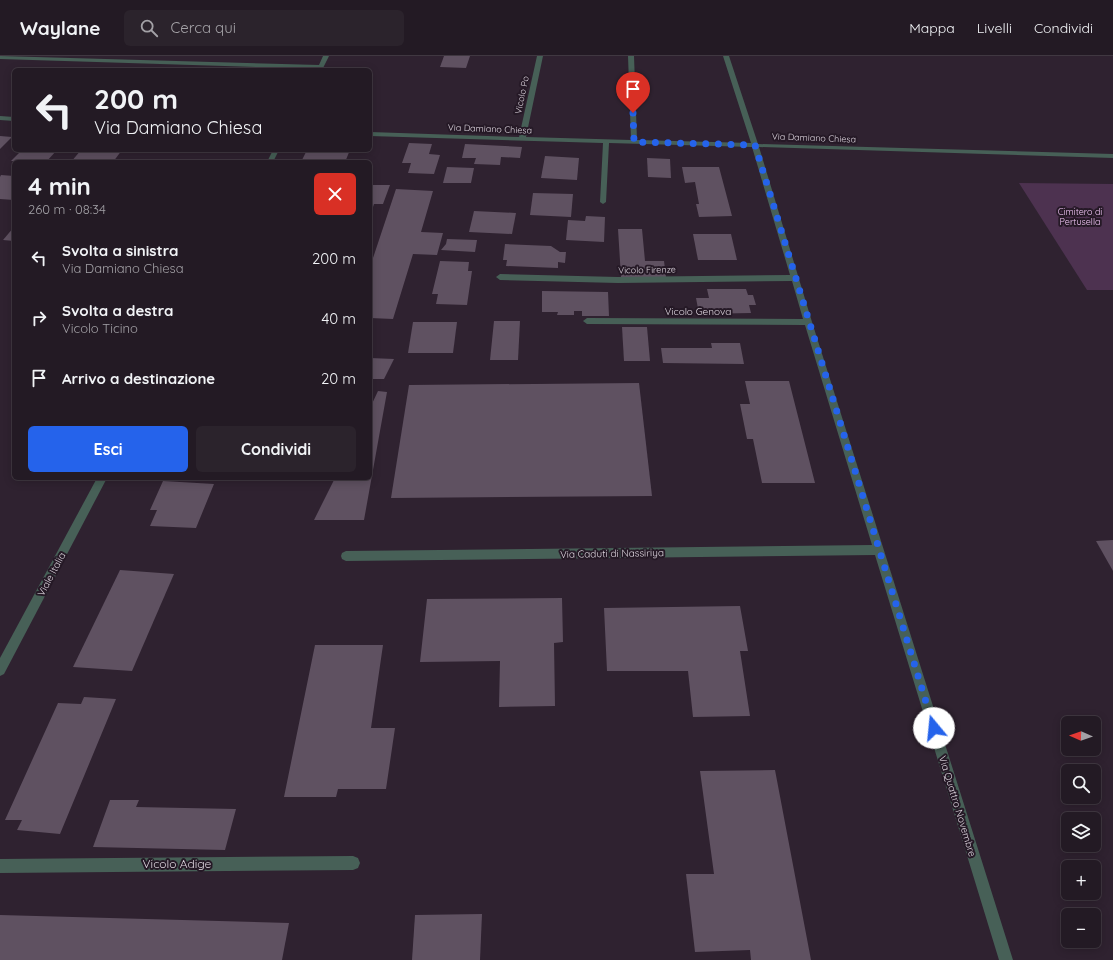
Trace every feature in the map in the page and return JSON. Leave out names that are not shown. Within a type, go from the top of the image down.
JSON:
[{"type":"street","points":[[320,68],[326,56]]},
{"type":"street","name":"Vicolo Po","points":[[522,139],[540,56]]},
{"type":"street","points":[[631,56],[634,142]]},
{"type":"street","name":"Via Quattro Novembre","points":[[726,56],[755,145],[808,322],[1006,960]]},
{"type":"street","points":[[0,57],[292,68]]},
{"type":"street","points":[[0,118],[12,119]]},
{"type":"street","name":"Via Damiano Chiesa","points":[[372,134],[1113,156]]},
{"type":"street","points":[[603,202],[606,141]]},
{"type":"street","name":"Vicolo Firenze","points":[[500,277],[618,280],[795,278]]},
{"type":"street","name":"Vicolo Genova","points":[[587,321],[808,322]]},
{"type":"street","name":"Viale Italia","points":[[0,670],[101,480]]},
{"type":"street","name":"Via Caduti di Nassiriya","points":[[346,556],[879,550]]},
{"type":"street","name":"Vicolo Adige","points":[[0,866],[354,863]]},
{"type":"green space","name":"Cimitero di Pertusella","points":[[1019,183],[1113,184],[1113,290],[1087,290]]},
{"type":"building","points":[[444,56],[470,56],[466,68],[440,67]]},
{"type":"building","points":[[0,136],[12,137],[0,149]]},
{"type":"building","points":[[409,143],[432,144],[429,154],[440,155],[434,174],[408,173],[411,163],[402,163]]},
{"type":"building","points":[[465,144],[522,147],[520,158],[501,157],[500,165],[474,164],[476,158],[462,158]]},
{"type":"building","points":[[20,152],[55,152],[48,160],[12,160]]},
{"type":"building","points":[[79,152],[120,152],[114,160],[73,160]]},
{"type":"building","points":[[306,152],[349,152],[346,160],[302,160]]},
{"type":"building","points":[[545,156],[579,158],[577,180],[541,178]]},
{"type":"building","points":[[647,158],[670,159],[671,178],[648,177]]},
{"type":"building","points":[[447,167],[474,168],[471,183],[443,183]]},
{"type":"building","points":[[682,167],[719,167],[732,216],[699,217],[696,204],[699,204],[695,182],[685,183]]},
{"type":"building","points":[[1,175],[12,176],[12,200],[0,199]]},
{"type":"building","points":[[372,185],[390,185],[383,204],[374,204],[373,207]]},
{"type":"building","points":[[396,189],[433,191],[421,232],[443,233],[437,255],[413,254],[393,319],[372,318],[372,261]]},
{"type":"building","points":[[533,193],[573,194],[571,217],[530,215]]},
{"type":"building","points":[[474,211],[516,213],[512,234],[469,232]]},
{"type":"building","points":[[586,216],[605,217],[604,242],[566,240],[568,220],[585,221]]},
{"type":"building","points":[[12,229],[12,241],[3,240]]},
{"type":"building","points":[[618,229],[642,229],[645,261],[664,261],[666,277],[621,277]]},
{"type":"building","points":[[693,234],[731,234],[737,260],[698,260]]},
{"type":"building","points":[[447,239],[477,240],[475,252],[441,250],[446,244]]},
{"type":"building","points":[[505,244],[551,246],[560,252],[566,252],[565,263],[558,262],[558,268],[506,266],[507,260],[503,260]]},
{"type":"building","points":[[440,261],[469,262],[468,271],[472,271],[467,305],[436,304],[438,294],[432,294]]},
{"type":"building","points":[[707,289],[746,289],[748,295],[753,295],[756,305],[749,305],[751,313],[699,314],[696,298],[709,298]]},
{"type":"building","points":[[542,291],[608,292],[609,316],[582,316],[582,311],[574,311],[574,315],[557,315],[558,312],[542,312]]},
{"type":"building","points":[[494,321],[520,321],[518,360],[490,360]]},
{"type":"building","points":[[413,322],[457,322],[453,353],[408,353]]},
{"type":"building","points":[[622,327],[647,327],[650,361],[624,361]]},
{"type":"building","points":[[711,343],[740,343],[744,364],[663,363],[661,348],[712,348]]},
{"type":"building","points":[[372,358],[394,359],[384,379],[372,379]]},
{"type":"building","points":[[745,381],[789,381],[815,483],[762,483],[753,439],[747,439],[740,404],[750,404]]},
{"type":"building","points":[[639,383],[652,496],[391,498],[409,385]]},
{"type":"building","points":[[378,391],[387,392],[372,475],[372,404]]},
{"type":"building","points":[[334,480],[371,480],[364,520],[314,520]]},
{"type":"building","points":[[163,481],[214,484],[196,528],[150,526],[157,510],[150,510]]},
{"type":"building","points":[[1113,540],[1113,571],[1096,541]]},
{"type":"building","points":[[120,570],[174,574],[132,671],[73,667]]},
{"type":"building","points":[[562,598],[563,642],[554,643],[555,706],[499,707],[500,661],[420,662],[427,599]]},
{"type":"building","points":[[740,606],[748,651],[740,651],[750,716],[693,717],[688,671],[607,671],[604,608]]},
{"type":"building","points":[[315,645],[383,645],[371,728],[395,728],[386,789],[338,789],[336,797],[284,797]]},
{"type":"building","points":[[84,697],[116,699],[60,834],[17,830],[22,820],[5,820],[58,703],[81,704]]},
{"type":"building","points":[[775,770],[811,960],[751,960],[750,950],[695,952],[686,874],[714,874],[700,771]]},
{"type":"building","points":[[110,800],[139,800],[136,807],[236,809],[225,850],[93,847]]},
{"type":"building","points":[[482,914],[480,960],[412,960],[415,915]]},
{"type":"building","points":[[0,915],[289,923],[282,960],[0,960]]},
{"type":"route","points":[[633,113],[634,142],[755,145],[808,322],[934,728]]}]
